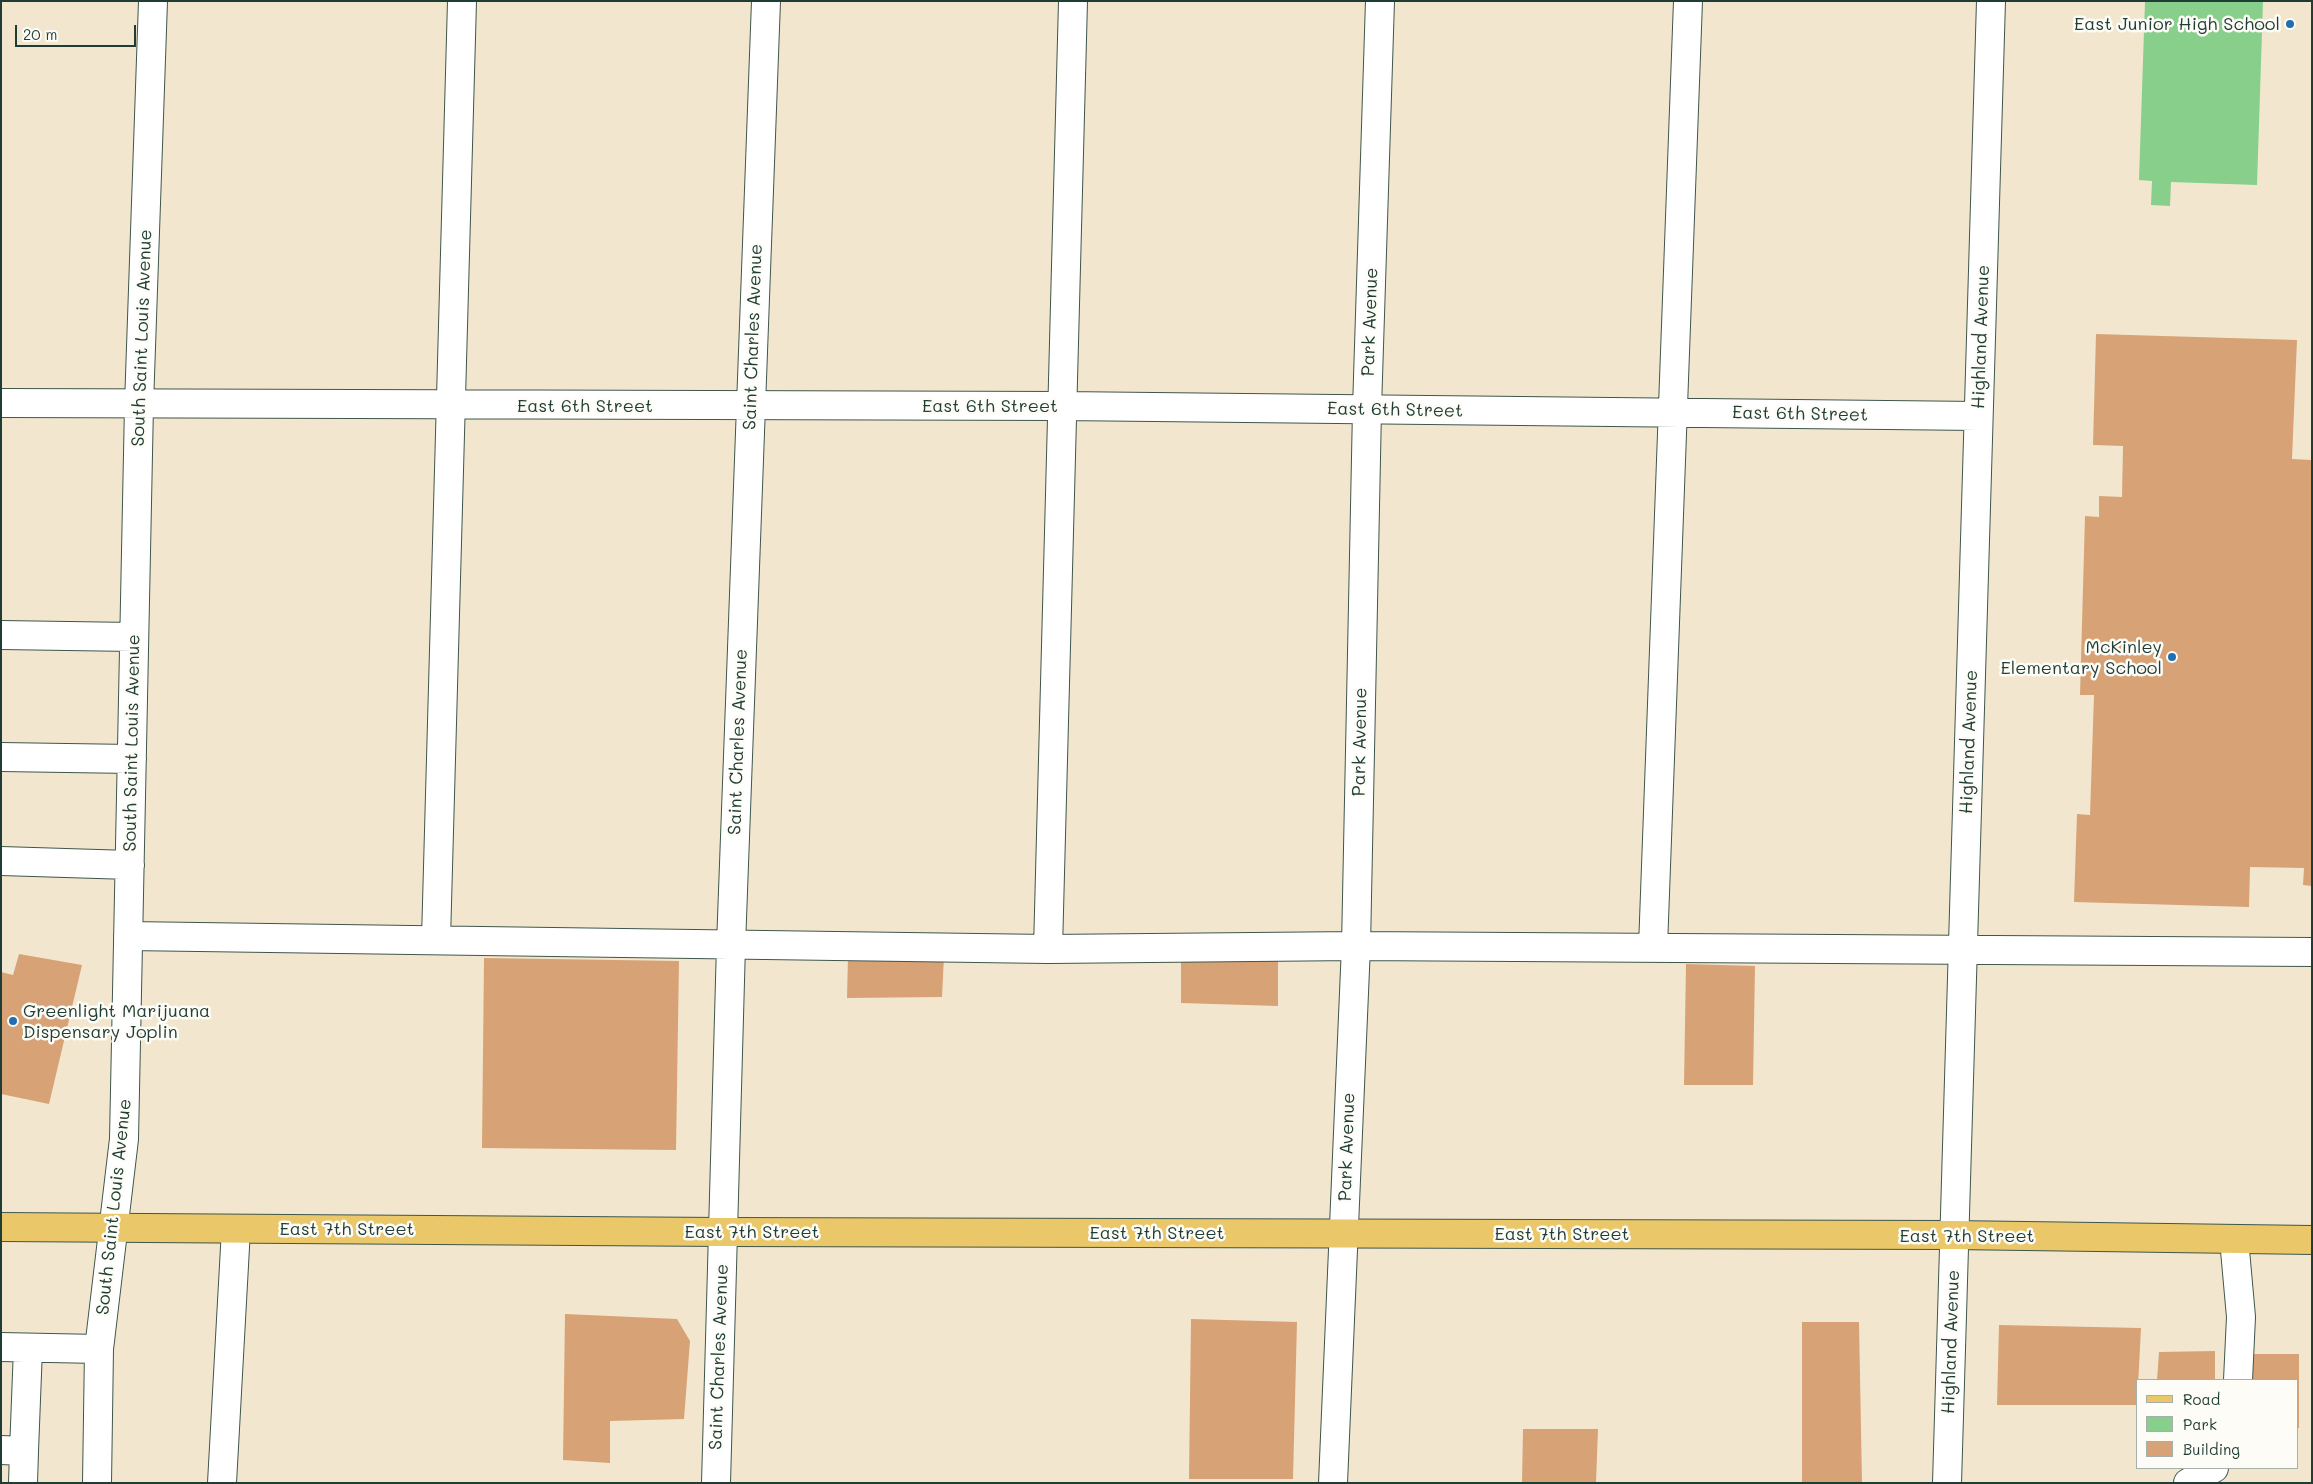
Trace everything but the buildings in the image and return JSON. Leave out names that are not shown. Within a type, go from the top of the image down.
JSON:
[{"type":"main road","name":"East 7th Street","points":[[1,1226],[722,1232],[1953,1235],[2312,1240]]},
{"type":"street","name":"South Saint Louis Avenue","points":[[97,1483],[99,1349],[124,1140],[139,405],[153,1]]},
{"type":"street","points":[[436,939],[462,1]]},
{"type":"street","name":"Saint Charles Avenue","points":[[716,1483],[731,945],[766,1]]},
{"type":"street","points":[[1048,949],[1074,1]]},
{"type":"street","name":"Park Avenue","points":[[1333,1483],[1356,946],[1367,410],[1380,1]]},
{"type":"street","points":[[1653,948],[1688,1]]},
{"type":"street","name":"Highland Avenue","points":[[1947,1483],[1953,1235],[1964,949],[1990,1]]},
{"type":"street","name":"East 6th Street","points":[[1,404],[1062,406],[1978,416]]},
{"type":"street","points":[[1,635],[134,637]]},
{"type":"street","points":[[1,757],[132,759]]},
{"type":"street","points":[[1,861],[130,865]]},
{"type":"street","points":[[128,936],[1048,949],[1356,946],[2312,952]]},
{"type":"street","points":[[222,1483],[236,1229]]},
{"type":"street","points":[[2234,1239],[2241,1316],[2238,1379]]},
{"type":"street","points":[[23,1483],[13,1451],[14,1347],[99,1349]]},
{"type":"street","points":[[2188,1483],[2212,1469]]},
{"type":"green space","points":[[2145,1],[2263,1],[2257,185],[2171,182],[2170,206],[2151,205],[2152,181],[2139,180]]},
{"type":"place","name":"East Junior High School","points":[[2290,24]]},
{"type":"place","name":"McKinley Elementary School","points":[[2172,657]]},
{"type":"place","name":"Greenlight Marijuana Dispensary Joplin","points":[[13,1021]]}]
